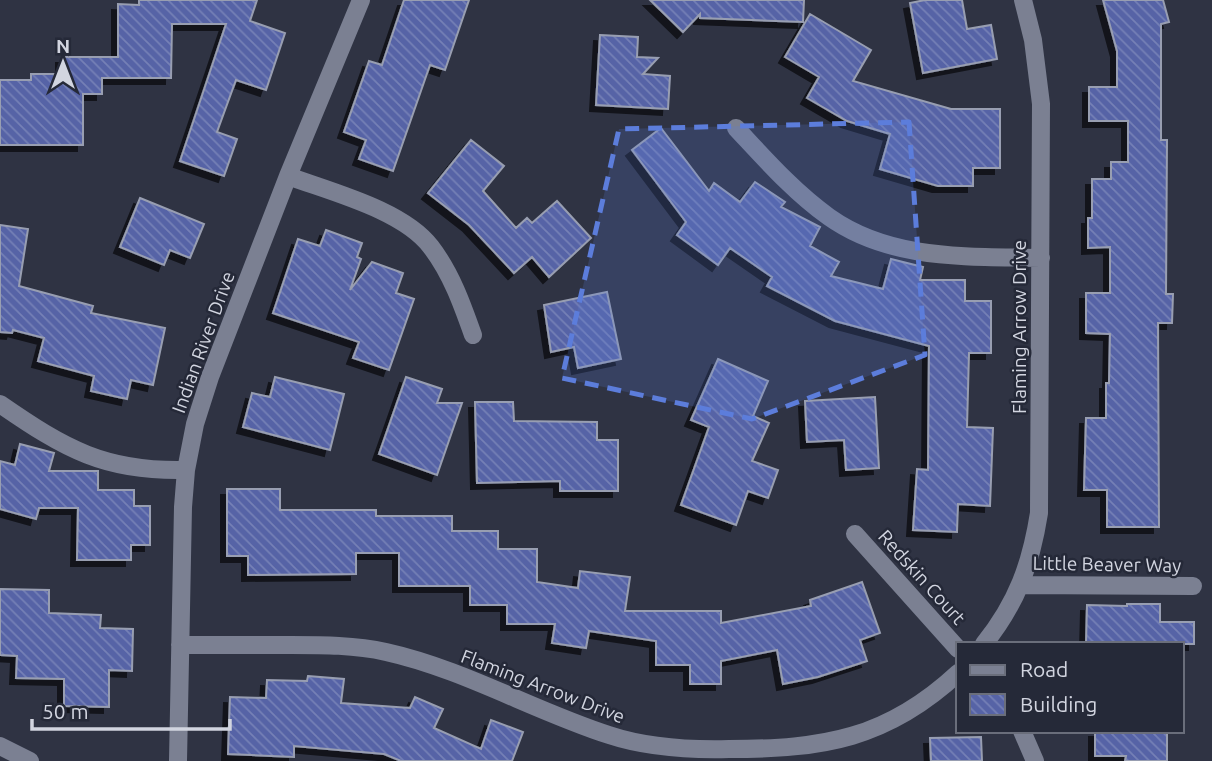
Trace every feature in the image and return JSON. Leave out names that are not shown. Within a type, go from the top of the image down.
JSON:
[{"type":"street","name":"Indian River Drive","points":[[178,761],[183,507],[186,470],[195,425],[210,377],[288,176],[361,0]]},
{"type":"street","name":"Flaming Arrow Drive","points":[[985,642],[1021,585],[1033,551],[1039,513],[1041,104],[1034,40],[1023,0]]},
{"type":"street","points":[[736,128],[800,193],[830,218],[863,237],[900,249],[939,256],[1041,258]]},
{"type":"street","points":[[288,176],[402,222],[430,246],[460,297],[473,335]]},
{"type":"street","points":[[0,404],[47,437],[85,455],[126,466],[186,470]]},
{"type":"street","name":"Redskin Court","points":[[855,534],[956,647]]},
{"type":"street","name":"Little Beaver Way","points":[[1021,585],[1194,586]]},
{"type":"street","name":"Flaming Arrow Drive","points":[[180,645],[341,645],[386,652],[429,664],[650,753],[785,749],[824,744],[860,734],[896,718],[929,698],[956,675]]},
{"type":"street","points":[[1023,733],[1035,761]]},
{"type":"street","points":[[0,746],[30,761]]},
{"type":"highlighted area","points":[[909,122],[925,355],[752,419],[562,378],[619,129]]},
{"type":"building","points":[[139,0],[257,0],[250,21],[285,33],[266,90],[236,80],[217,132],[237,139],[224,176],[180,161],[226,24],[172,24],[171,78],[102,78],[102,94],[83,94],[83,145],[0,145],[0,80],[31,80],[31,74],[62,74],[62,57],[118,57],[118,4],[139,5]]},
{"type":"building","points":[[404,0],[469,0],[445,70],[430,65],[393,171],[359,159],[366,140],[344,132],[369,61],[382,65]]},
{"type":"building","points":[[650,0],[804,0],[803,22],[700,18],[700,14],[683,32]]},
{"type":"building","points":[[925,0],[962,0],[967,29],[991,25],[997,59],[923,73],[910,3]]},
{"type":"building","points":[[1103,0],[1163,0],[1169,22],[1161,24],[1161,140],[1167,140],[1166,294],[1173,294],[1172,323],[1158,323],[1159,527],[1107,527],[1107,490],[1084,490],[1086,418],[1106,418],[1106,383],[1109,383],[1110,334],[1086,333],[1086,293],[1110,293],[1110,247],[1088,248],[1088,218],[1092,218],[1092,179],[1111,179],[1111,162],[1128,162],[1128,121],[1089,121],[1089,87],[1117,87],[1117,51]]},
{"type":"building","points":[[810,14],[871,50],[853,81],[951,109],[1000,109],[1000,168],[973,168],[973,186],[938,186],[880,169],[890,134],[847,121],[807,98],[819,77],[785,57]]},
{"type":"building","points":[[600,35],[638,37],[637,57],[658,58],[643,74],[670,76],[668,109],[596,105]]},
{"type":"building","points":[[661,128],[709,191],[714,183],[740,202],[755,182],[785,202],[781,207],[820,227],[810,246],[839,262],[831,276],[883,289],[891,259],[923,267],[920,280],[965,280],[965,301],[991,301],[991,353],[969,353],[967,427],[993,428],[990,506],[958,504],[957,532],[913,530],[917,469],[928,470],[929,346],[835,321],[767,286],[772,277],[730,248],[718,265],[677,235],[686,222],[632,150]]},
{"type":"building","points":[[471,140],[504,166],[483,191],[516,228],[527,218],[532,223],[557,201],[591,238],[549,277],[532,257],[514,273],[469,225],[428,193]]},
{"type":"building","points":[[140,198],[204,224],[190,258],[170,250],[164,265],[120,247]]},
{"type":"building","points":[[0,225],[28,229],[19,286],[93,306],[91,313],[165,328],[153,385],[131,380],[127,399],[91,391],[94,376],[38,361],[44,338],[13,330],[12,333],[0,332]]},
{"type":"building","points":[[326,230],[362,243],[357,257],[361,259],[350,290],[372,262],[403,273],[396,293],[414,299],[389,370],[353,358],[359,342],[273,313],[298,239],[320,246]]},
{"type":"building","points":[[607,292],[621,359],[578,368],[574,347],[551,352],[544,305]]},
{"type":"building","points":[[718,359],[768,381],[753,416],[769,423],[752,461],[778,470],[768,498],[748,491],[736,525],[681,505],[709,427],[691,420]]},
{"type":"building","points":[[275,377],[344,394],[330,450],[243,427],[252,393],[270,397]]},
{"type":"building","points":[[406,377],[442,389],[437,403],[462,403],[437,475],[379,454]]},
{"type":"building","points":[[875,397],[879,468],[846,470],[844,440],[807,442],[805,401]]},
{"type":"building","points":[[475,402],[513,402],[514,421],[597,422],[597,440],[618,440],[618,491],[560,491],[560,481],[477,483]]},
{"type":"building","points":[[20,444],[54,453],[49,471],[98,471],[98,490],[134,490],[134,506],[150,506],[150,545],[131,545],[131,560],[77,560],[78,508],[39,508],[36,519],[0,509],[0,461],[15,465]]},
{"type":"building","points":[[227,489],[280,489],[280,510],[376,510],[376,516],[452,516],[452,531],[498,531],[498,549],[537,549],[537,582],[578,588],[580,571],[630,577],[625,611],[721,611],[721,623],[811,606],[810,600],[862,582],[880,633],[860,640],[867,661],[818,677],[783,684],[777,650],[721,661],[721,684],[690,684],[690,665],[656,665],[656,641],[589,631],[586,648],[552,643],[555,624],[507,624],[507,605],[470,605],[470,586],[399,586],[399,553],[356,553],[356,574],[248,575],[248,556],[227,556]]},
{"type":"building","points":[[0,589],[49,590],[49,613],[101,615],[100,628],[133,629],[132,671],[109,670],[109,707],[64,706],[64,679],[16,678],[17,656],[0,655]]},
{"type":"building","points":[[1160,604],[1160,622],[1194,622],[1194,644],[1086,642],[1087,605]]},
{"type":"building","points":[[308,676],[344,679],[341,703],[410,708],[415,697],[443,709],[434,728],[481,749],[491,720],[523,732],[512,761],[401,761],[384,754],[294,746],[294,757],[228,754],[230,697],[266,698],[267,680],[307,681]]},
{"type":"building","points":[[1095,733],[1167,733],[1167,761],[1125,761],[1126,756],[1095,756]]},
{"type":"building","points":[[981,737],[982,761],[931,761],[930,738]]}]
